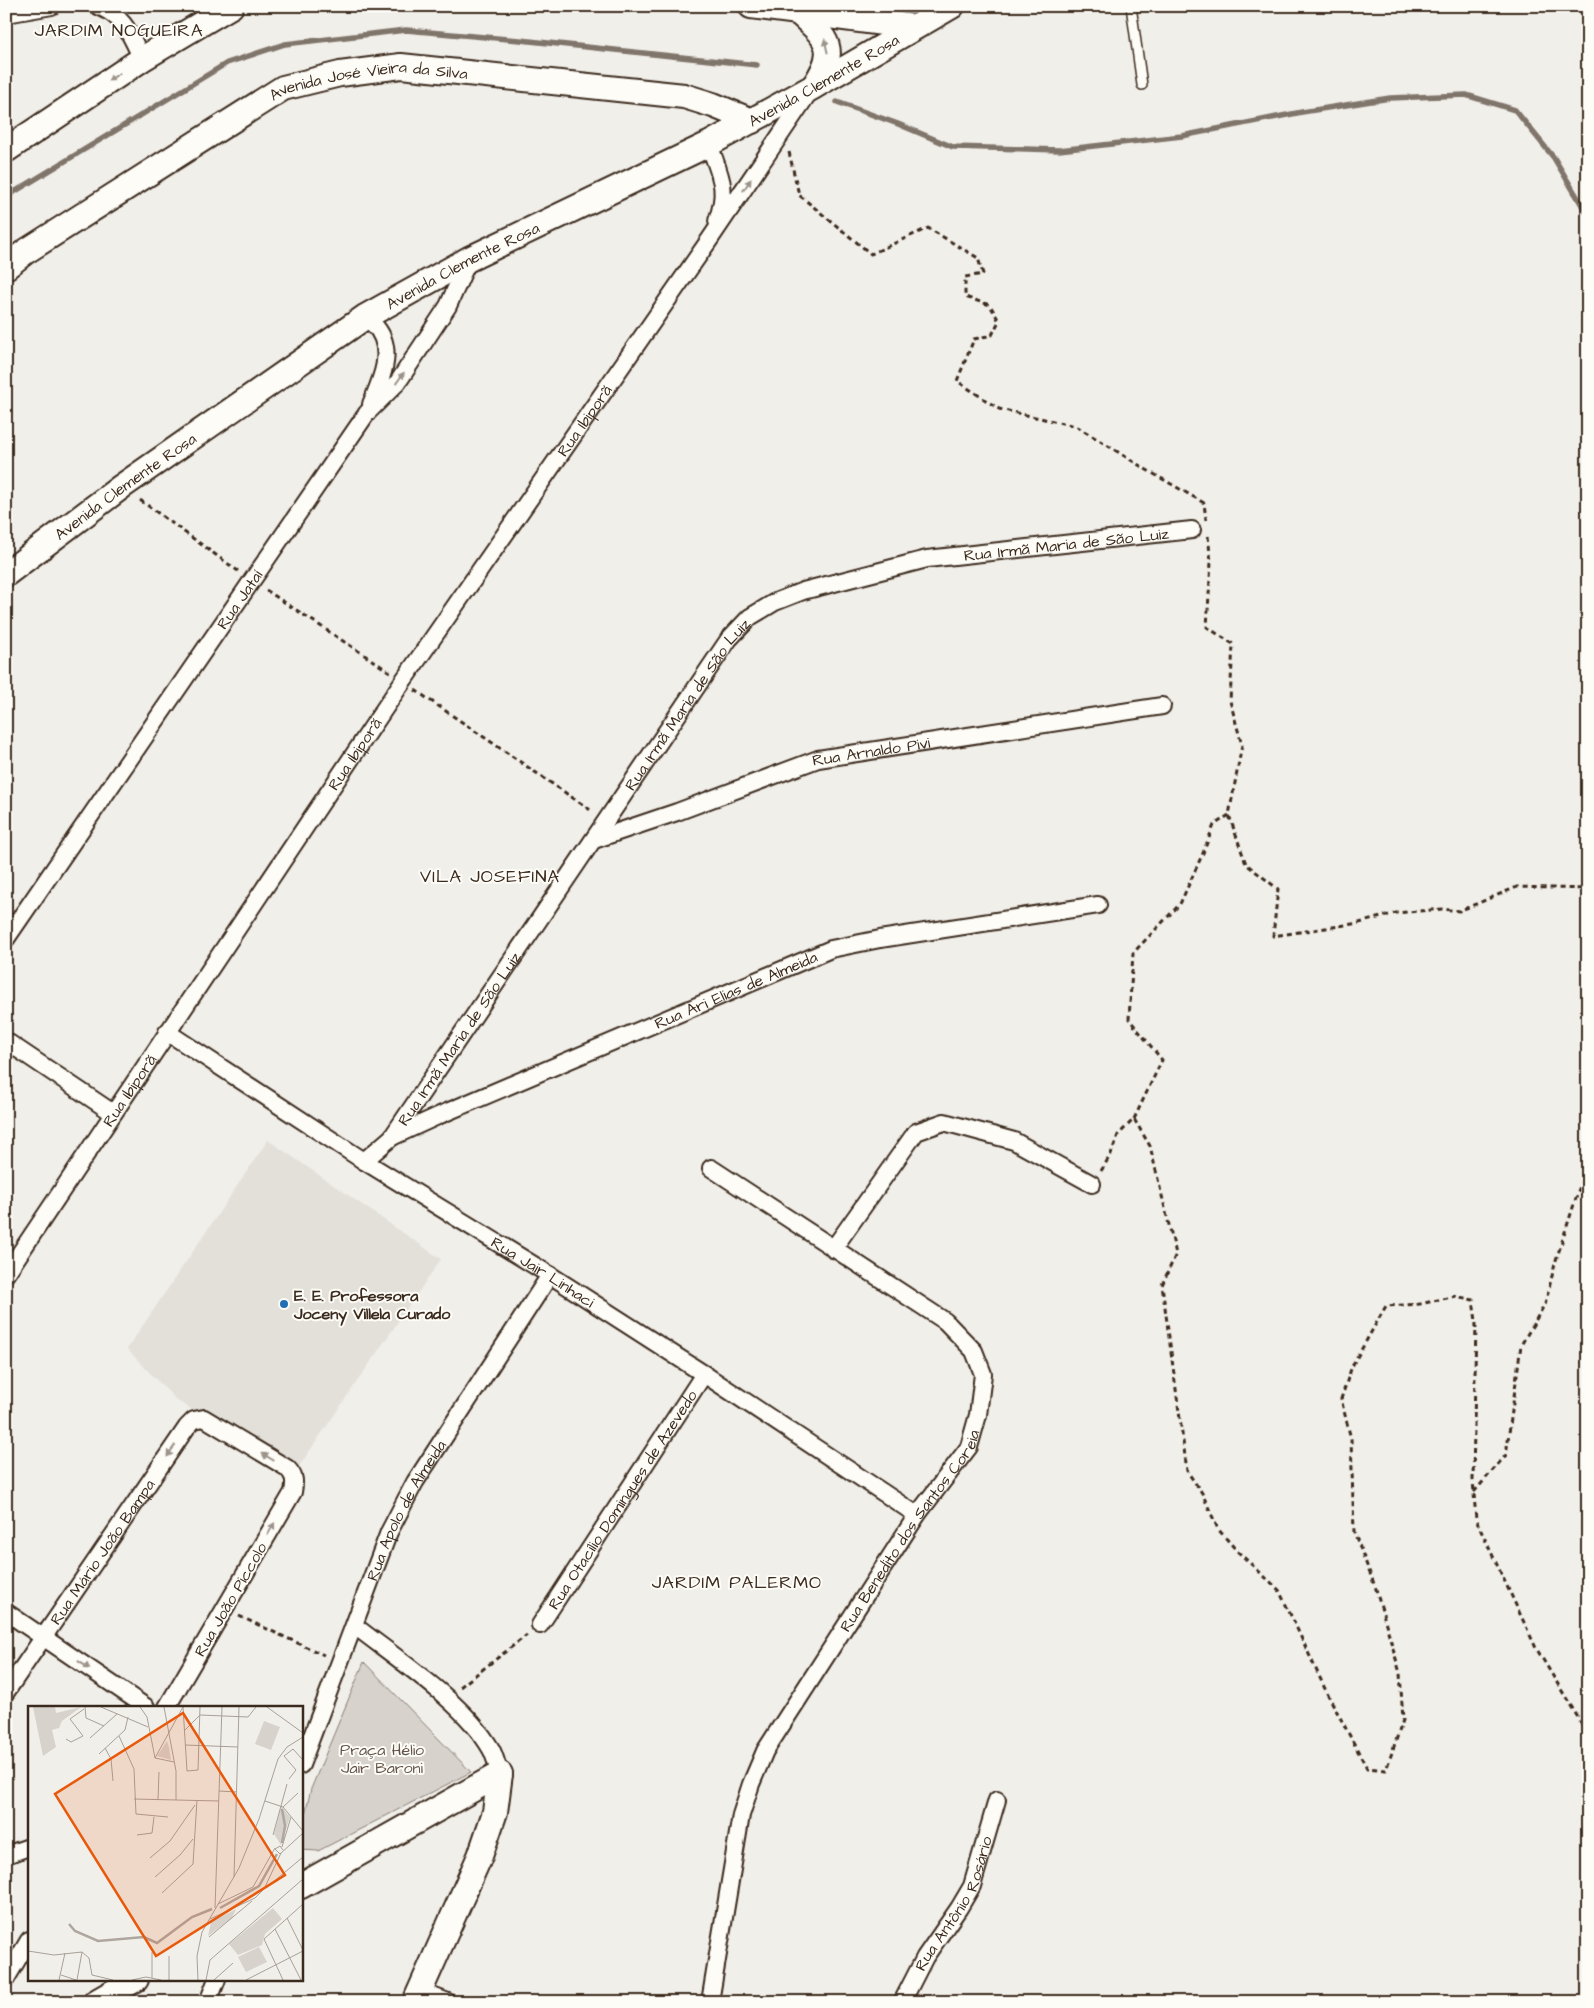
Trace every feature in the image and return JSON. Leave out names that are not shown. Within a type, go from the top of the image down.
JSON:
[{"type":"main road","points":[[6,150],[142,59],[231,6]]},
{"type":"main road","points":[[751,6],[914,27]]},
{"type":"main road","name":"Avenida Clemente Rosa","points":[[6,574],[121,487],[366,317],[469,259],[709,144],[813,87],[952,6]]},
{"type":"main road","points":[[799,13],[820,32],[827,44],[828,59],[822,74],[813,87]]},
{"type":"main road","name":"Avenida José Vieira da Silva","points":[[6,268],[16,254],[283,88],[340,74],[401,66],[684,96],[713,104],[752,121]]},
{"type":"main road","points":[[302,1885],[500,1774]]},
{"type":"main road","points":[[417,1996],[480,1856],[496,1812],[500,1774]]},
{"type":"main road","points":[[96,2002],[134,1980]]},
{"type":"street","points":[[6,14],[52,6]]},
{"type":"street","points":[[98,6],[111,12],[123,22],[142,59]]},
{"type":"street","name":"Rua Ibiporã","points":[[6,1274],[402,681],[710,239],[813,87]]},
{"type":"street","name":"Rua Ibiporã","points":[[709,144],[724,188],[722,206],[710,239]]},
{"type":"street","name":"Rua Jataí","points":[[6,939],[253,582],[367,413],[398,382],[448,306],[469,259]]},
{"type":"street","points":[[366,317],[379,331],[386,344],[384,372],[367,413]]},
{"type":"street","name":"Rua Irmã Maria de São Luiz","points":[[364,1161],[392,1138],[729,639],[750,617],[775,602],[803,591],[927,559],[1202,528]]},
{"type":"street","name":"Rua Arnaldo Pivi","points":[[594,840],[677,812],[818,759],[1162,706]]},
{"type":"street","name":"Rua Ari Elias de Almeida","points":[[392,1138],[440,1115],[831,949],[880,939],[1098,905]]},
{"type":"street","name":"Rua Jair Linhaci","points":[[167,1032],[364,1161],[550,1275],[704,1374],[917,1515]]},
{"type":"street","points":[[6,1041],[113,1113]]},
{"type":"street","points":[[833,1250],[916,1132],[944,1122],[1014,1140],[1092,1184]]},
{"type":"street","name":"Rua Benedito dos Santos Coreia","points":[[710,1168],[833,1250],[945,1321],[974,1350],[983,1374],[978,1415],[969,1447],[917,1515],[765,1751],[751,1784],[742,1815],[710,2002]]},
{"type":"street","name":"Rua Apolo de Almeida","points":[[302,1762],[389,1532],[416,1482],[550,1275]]},
{"type":"street","name":"Rua Otacílio Domingues de Azevedo","points":[[540,1625],[704,1374]]},
{"type":"street","name":"Rua João Piccolo","points":[[168,1706],[293,1492],[295,1483],[293,1475],[286,1468],[204,1418]]},
{"type":"street","name":"Rua Mário João Bampa","points":[[6,1692],[187,1427],[194,1420],[204,1418]]},
{"type":"street","points":[[6,1612],[145,1706]]},
{"type":"street","points":[[355,1626],[446,1698],[477,1728],[492,1750],[500,1774]]},
{"type":"street","name":"Rua Antônio Rosário","points":[[902,2002],[926,1957],[972,1886],[997,1800]]},
{"type":"street","points":[[6,1855],[28,1847]]},
{"type":"street","points":[[6,1978],[28,1942]]},
{"type":"street","points":[[208,2002],[217,1980]]},
{"type":"street","points":[[417,1996],[448,2002]]},
{"type":"lane","points":[[1131,6],[1142,85]]},
{"type":"path","points":[[784,130],[798,195],[871,254],[928,228],[978,258],[983,274],[964,277],[965,297],[990,305],[999,321],[992,335],[974,339],[957,381],[999,409],[1076,426],[1204,503],[1202,528],[1211,562],[1207,627],[1233,644],[1230,700],[1242,745],[1230,816],[1246,864],[1278,889],[1273,936],[1359,923],[1396,913],[1442,909],[1459,911],[1517,887],[1588,889]]},
{"type":"path","points":[[121,487],[253,582],[607,821]]},
{"type":"path","points":[[1092,1184],[1112,1154],[1118,1136],[1134,1119],[1162,1060],[1130,1019],[1132,953],[1180,904],[1214,825],[1230,816]]},
{"type":"path","points":[[1134,1119],[1150,1146],[1176,1254],[1162,1285],[1187,1471],[1202,1494],[1218,1529],[1279,1590],[1327,1693],[1367,1768],[1386,1770],[1404,1720],[1400,1673],[1376,1589],[1354,1532],[1351,1439],[1342,1399],[1352,1366],[1386,1306],[1420,1304],[1456,1296],[1473,1300],[1476,1321],[1474,1492],[1476,1520],[1536,1648],[1588,1734]]},
{"type":"path","points":[[1474,1492],[1506,1455],[1521,1345],[1545,1304],[1556,1260],[1588,1161]]},
{"type":"path","points":[[225,1609],[340,1663]]},
{"type":"path","points":[[446,1698],[540,1625]]},
{"type":"shaded area","name":"E. E. Professora Joceny Villela Curado","points":[[268,1140],[441,1259],[298,1468],[177,1401],[127,1349]]},
{"type":"green space","name":"Praça Hélio Jair Baroni","points":[[364,1662],[471,1772],[318,1851],[302,1850],[302,1827],[311,1789]]},
{"type":"waterway","points":[[6,197],[227,63],[285,44],[406,30],[757,65]]},
{"type":"waterway","points":[[837,102],[898,124],[953,147],[1059,150],[1182,136],[1302,112],[1390,98],[1466,95],[1515,110],[1554,158],[1588,215]]},
{"type":"place","name":"E. E. Professora Joceny Villela Curado","points":[[284,1304]]},
{"type":"district","name":"JARDIM NOGUEIRA","points":[[119,30]]},
{"type":"district","name":"VILA JOSEFINA","points":[[490,876]]},
{"type":"district","name":"JARDIM PALERMO","points":[[737,1582]]}]
